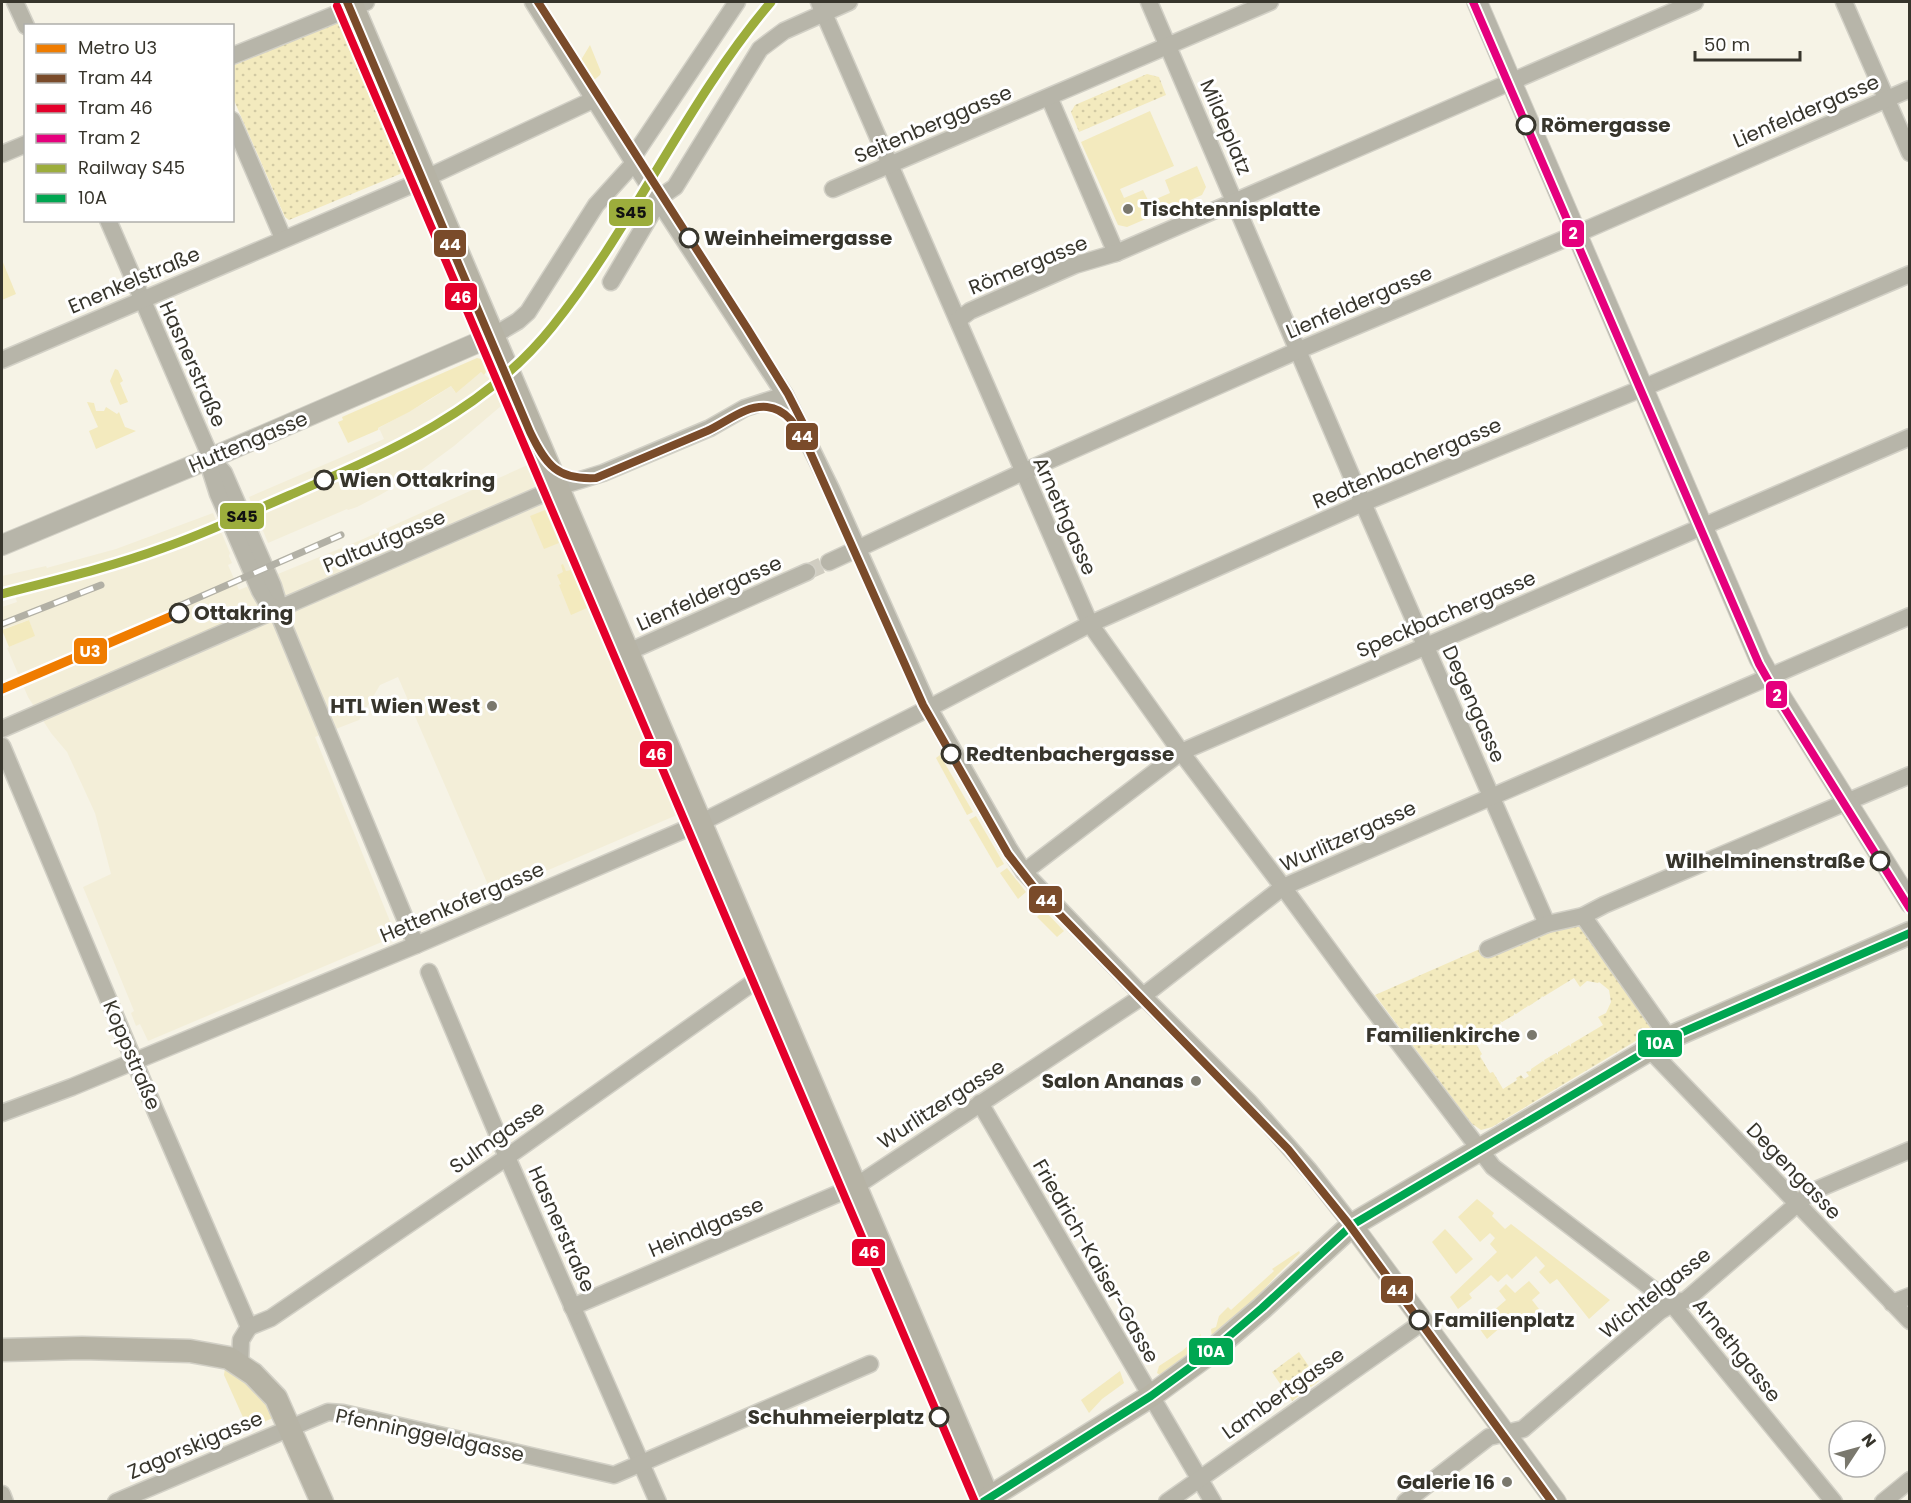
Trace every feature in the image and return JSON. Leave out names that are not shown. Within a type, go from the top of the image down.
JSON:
[{"type":"main road","points":[[357,3],[426,177],[856,1185],[987,1500],[1151,1396],[1207,1355],[1262,1308],[1352,1224],[1480,1151],[1669,1038],[1910,933]]},
{"type":"main road","points":[[2,1350],[82,1348],[190,1352],[229,1358],[253,1374],[276,1398],[322,1502]]},
{"type":"street","points":[[15,2],[25,24]]},
{"type":"street","points":[[534,2],[634,163],[660,198],[785,395],[826,479],[929,708],[1024,872],[1250,1103],[1309,1170],[1352,1224],[1556,1502]]},
{"type":"street","points":[[493,336],[528,312],[596,206],[634,163],[635,154],[737,2]]},
{"type":"street","points":[[611,282],[660,198],[675,187],[754,56],[784,31],[822,7],[849,2]]},
{"type":"street","points":[[1149,2],[1168,45]]},
{"type":"street","points":[[1116,253],[1049,97],[1270,2]]},
{"type":"street","points":[[1477,2],[1702,526],[1769,676],[1910,903]]},
{"type":"street","points":[[1235,202],[1695,2]]},
{"type":"street","points":[[1844,2],[1910,153]]},
{"type":"street","points":[[234,55],[357,3]]},
{"type":"street","name":"Arnethgasse","points":[[822,7],[1090,624],[1181,752],[1493,1167],[1672,1304],[1834,1502]]},
{"type":"street","name":"Mildeplatz","points":[[1116,253],[1235,202],[1168,45]]},
{"type":"street","name":"Lienfeldergasse","points":[[829,562],[1023,472],[1299,350],[1576,234],[1910,89]]},
{"type":"street","name":"Seitenberggasse","points":[[833,189],[1049,97]]},
{"type":"street","points":[[426,177],[595,99]]},
{"type":"street","points":[[234,125],[284,238]]},
{"type":"street","points":[[2,154],[24,145]]},
{"type":"street","name":"Enenkelstraße","points":[[2,360],[426,177]]},
{"type":"street","name":"Degengasse","points":[[1235,202],[1546,924]]},
{"type":"street","name":"Hasnerstraße","points":[[109,222],[211,458],[224,473],[268,576],[277,599],[276,610],[416,945]]},
{"type":"street","name":"Römergasse","points":[[958,320],[970,311],[1076,265],[1116,253]]},
{"type":"street","name":"Redtenbachergasse","points":[[929,708],[1090,624],[1363,503],[1643,388],[1910,274]]},
{"type":"street","name":"Huttengasse","points":[[2,545],[211,458],[493,336]]},
{"type":"street","name":"Paltaufgasse","points":[[2,729],[558,487],[603,473],[710,428],[745,408],[785,395]]},
{"type":"street","name":"Speckbachergasse","points":[[1024,872],[1181,752],[1910,437]]},
{"type":"street","name":"Lienfeldergasse","points":[[628,652],[807,572]]},
{"type":"street","name":"Wurlitzergasse","points":[[856,1185],[1143,996],[1283,887],[1910,616]]},
{"type":"street","name":"Hettenkofergasse","points":[[2,1113],[134,1062],[416,945],[700,823],[929,708]]},
{"type":"street","name":"Koppstraße","points":[[2,746],[134,1062],[249,1327]]},
{"type":"street","points":[[1488,949],[1546,924],[1583,916],[1910,775]]},
{"type":"street","points":[[1583,916],[1669,1038]]},
{"type":"street","name":"Hasnerstraße","points":[[429,972],[658,1502]]},
{"type":"street","name":"Sulmgasse","points":[[249,1327],[271,1318],[507,1157],[765,974]]},
{"type":"street","name":"Degengasse","points":[[1649,1049],[1796,1205],[1910,1321]]},
{"type":"street","name":"Friedrich-Kaiser-Gasse","points":[[980,1103],[1213,1502]]},
{"type":"street","name":"Wichtelgasse","points":[[1405,1502],[1489,1437],[1523,1429],[1660,1311],[1686,1300],[1811,1192],[1910,1150]]},
{"type":"street","name":"Heindlgasse","points":[[572,1307],[856,1185]]},
{"type":"street","points":[[1892,1303],[1910,1296]]},
{"type":"street","name":"Lambertgasse","points":[[1167,1502],[1424,1321]]},
{"type":"street","points":[[240,1365],[241,1340],[249,1327]]},
{"type":"street","name":"Pfenninggeldgasse","points":[[290,1428],[328,1412],[343,1413],[614,1474],[870,1364]]},
{"type":"street","name":"Zagorskigasse","points":[[116,1502],[290,1428]]},
{"type":"street","points":[[1884,1502],[1910,1480]]},
{"type":"street","points":[[2,1494],[5,1502]]},
{"type":"shaded area","points":[[342,21],[346,25],[406,165],[400,174],[289,220],[285,217],[234,100],[234,65]]},
{"type":"shaded area","points":[[590,45],[601,72],[593,81],[581,60]]},
{"type":"shaded area","points":[[1147,74],[1159,77],[1166,95],[1079,132],[1071,112],[1075,105]]},
{"type":"shaded area","points":[[1150,111],[1174,166],[1120,189],[1124,198],[1143,190],[1149,202],[1170,193],[1165,180],[1197,166],[1206,187],[1202,195],[1127,227],[1118,225],[1081,142]]},
{"type":"shaded area","points":[[2,260],[16,294],[2,300]]},
{"type":"shaded area","points":[[477,358],[481,359],[486,372],[484,375],[481,372],[456,393],[451,386],[378,430],[348,443],[338,422],[343,420],[342,417]]},
{"type":"shaded area","points":[[115,369],[118,370],[123,381],[120,383],[128,402],[120,405],[110,381]]},
{"type":"shaded area","points":[[481,372],[490,379],[501,406],[454,446],[416,474],[357,507],[347,509],[268,543],[249,497],[384,439],[380,430],[377,429],[451,386],[455,392]]},
{"type":"shaded area","points":[[87,402],[94,403],[96,411],[104,411],[106,407],[117,414],[119,412],[125,427],[136,431],[96,449],[89,431],[98,427]]},
{"type":"shaded area","points":[[532,463],[677,815],[492,894],[398,677],[380,685],[359,720],[315,737],[396,936],[148,1041],[140,1024],[136,1026],[131,1013],[134,1011],[83,887],[111,874],[95,813],[67,752],[51,733],[28,697],[7,648],[34,636],[29,620],[2,629],[2,607],[17,602],[15,596],[2,600],[2,576],[46,566],[47,568],[116,549],[213,513],[230,553],[232,563],[228,565],[239,590],[361,540]]},
{"type":"shaded area","points":[[545,510],[559,543],[544,549],[530,516]]},
{"type":"shaded area","points":[[563,564],[566,571],[571,570],[587,608],[571,615],[557,575],[563,572],[561,565]]},
{"type":"shaded area","points":[[29,620],[35,636],[9,647],[2,630]]},
{"type":"shaded area","points":[[224,622],[227,623],[16,718],[14,714]]},
{"type":"shaded area","points":[[940,755],[973,812],[967,815],[936,758]]},
{"type":"shaded area","points":[[976,816],[1004,864],[997,868],[969,820]]},
{"type":"shaded area","points":[[1007,868],[1026,892],[1018,899],[1000,873]]},
{"type":"shaded area","points":[[1044,910],[1064,931],[1057,937],[1037,917]]},
{"type":"shaded area","points":[[1539,923],[1580,925],[1594,940],[1592,944],[1654,1030],[1492,1127],[1481,1130],[1471,1123],[1375,995]],"holes":[[[1574,978],[1580,987],[1587,981],[1599,982],[1609,990],[1611,1002],[1606,1013],[1598,1017],[1603,1025],[1571,1044],[1571,1047],[1569,1045],[1558,1052],[1558,1055],[1556,1053],[1544,1060],[1545,1063],[1543,1061],[1531,1071],[1526,1072],[1529,1076],[1524,1079],[1521,1075],[1503,1089],[1493,1072],[1490,1073],[1472,1037],[1486,1029],[1488,1031],[1501,1023],[1500,1021],[1516,1014],[1527,1005],[1529,1006]]]},
{"type":"shaded area","points":[[1477,1199],[1494,1213],[1492,1216],[1505,1229],[1511,1224],[1610,1300],[1589,1319],[1557,1279],[1550,1284],[1539,1272],[1545,1266],[1536,1256],[1512,1279],[1507,1274],[1498,1282],[1491,1275],[1469,1294],[1472,1298],[1458,1309],[1450,1297],[1497,1252],[1490,1244],[1495,1238],[1490,1233],[1480,1242],[1458,1217]]},
{"type":"shaded area","points":[[1445,1229],[1473,1259],[1456,1274],[1432,1242]]},
{"type":"shaded area","points":[[1299,1251],[1300,1253],[1245,1310],[1212,1338],[1211,1329],[1216,1327],[1219,1316],[1228,1307],[1231,1310],[1274,1271],[1272,1269]]},
{"type":"shaded area","points":[[1529,1281],[1540,1293],[1532,1300],[1539,1309],[1525,1321],[1517,1313],[1487,1339],[1477,1325],[1506,1300],[1499,1291],[1506,1284],[1515,1293]]},
{"type":"shaded area","points":[[1201,1334],[1199,1347],[1163,1377],[1157,1373],[1159,1366],[1182,1351]]},
{"type":"shaded area","points":[[1299,1352],[1319,1381],[1292,1401],[1272,1372]]},
{"type":"shaded area","points":[[225,1368],[258,1391],[275,1417],[255,1426],[246,1424],[224,1375]]},
{"type":"shaded area","points":[[1120,1371],[1124,1383],[1102,1399],[1089,1413],[1081,1400]]},
{"type":"tunnel","points":[[807,572],[829,562]]},
{"type":"railway","points":[[177,607],[341,535]]},
{"type":"railway","points":[[2,624],[101,585]]},
{"type":"metro line","name":"U3","points":[[2,689],[179,613]]},
{"type":"tram line","name":"44","points":[[347,2],[530,432],[548,462],[562,473],[583,478],[596,478],[707,431],[751,409],[774,408],[791,420],[806,443],[923,705],[1008,854],[1036,890],[1288,1149],[1348,1223],[1552,1502]]},
{"type":"tram line","name":"44","points":[[538,2],[747,328],[788,394],[810,437]]},
{"type":"tram line","name":"2","points":[[1473,2],[1759,664],[1910,909]]},
{"type":"tram line","name":"46","points":[[337,6],[975,1502]]},
{"type":"rail line","name":"S45","points":[[2,594],[124,561],[211,529],[398,446],[465,406],[496,383],[525,357],[552,327],[581,288],[712,81],[771,2]]},
{"type":"transit line","name":"10A","points":[[983,1502],[1151,1396],[1207,1355],[1352,1225],[1669,1038],[1910,933]]},
{"type":"place","name":"Römergasse","points":[[1526,125]]},
{"type":"place","name":"Tischtennisplatte","points":[[1128,209]]},
{"type":"place","name":"Weinheimergasse","points":[[689,238]]},
{"type":"place","name":"Wien Ottakring","points":[[324,480]]},
{"type":"place","name":"Ottakring","points":[[179,613]]},
{"type":"place","name":"HTL Wien West","points":[[492,706]]},
{"type":"place","name":"Redtenbachergasse","points":[[951,754]]},
{"type":"place","name":"Wilhelminenstraße","points":[[1880,861]]},
{"type":"place","name":"Familienkirche","points":[[1532,1035]]},
{"type":"place","name":"Salon Ananas","points":[[1196,1081]]},
{"type":"place","name":"Familienplatz","points":[[1419,1320]]},
{"type":"place","name":"Schuhmeierplatz","points":[[939,1417]]},
{"type":"place","name":"Galerie 16","points":[[1507,1482]]}]
